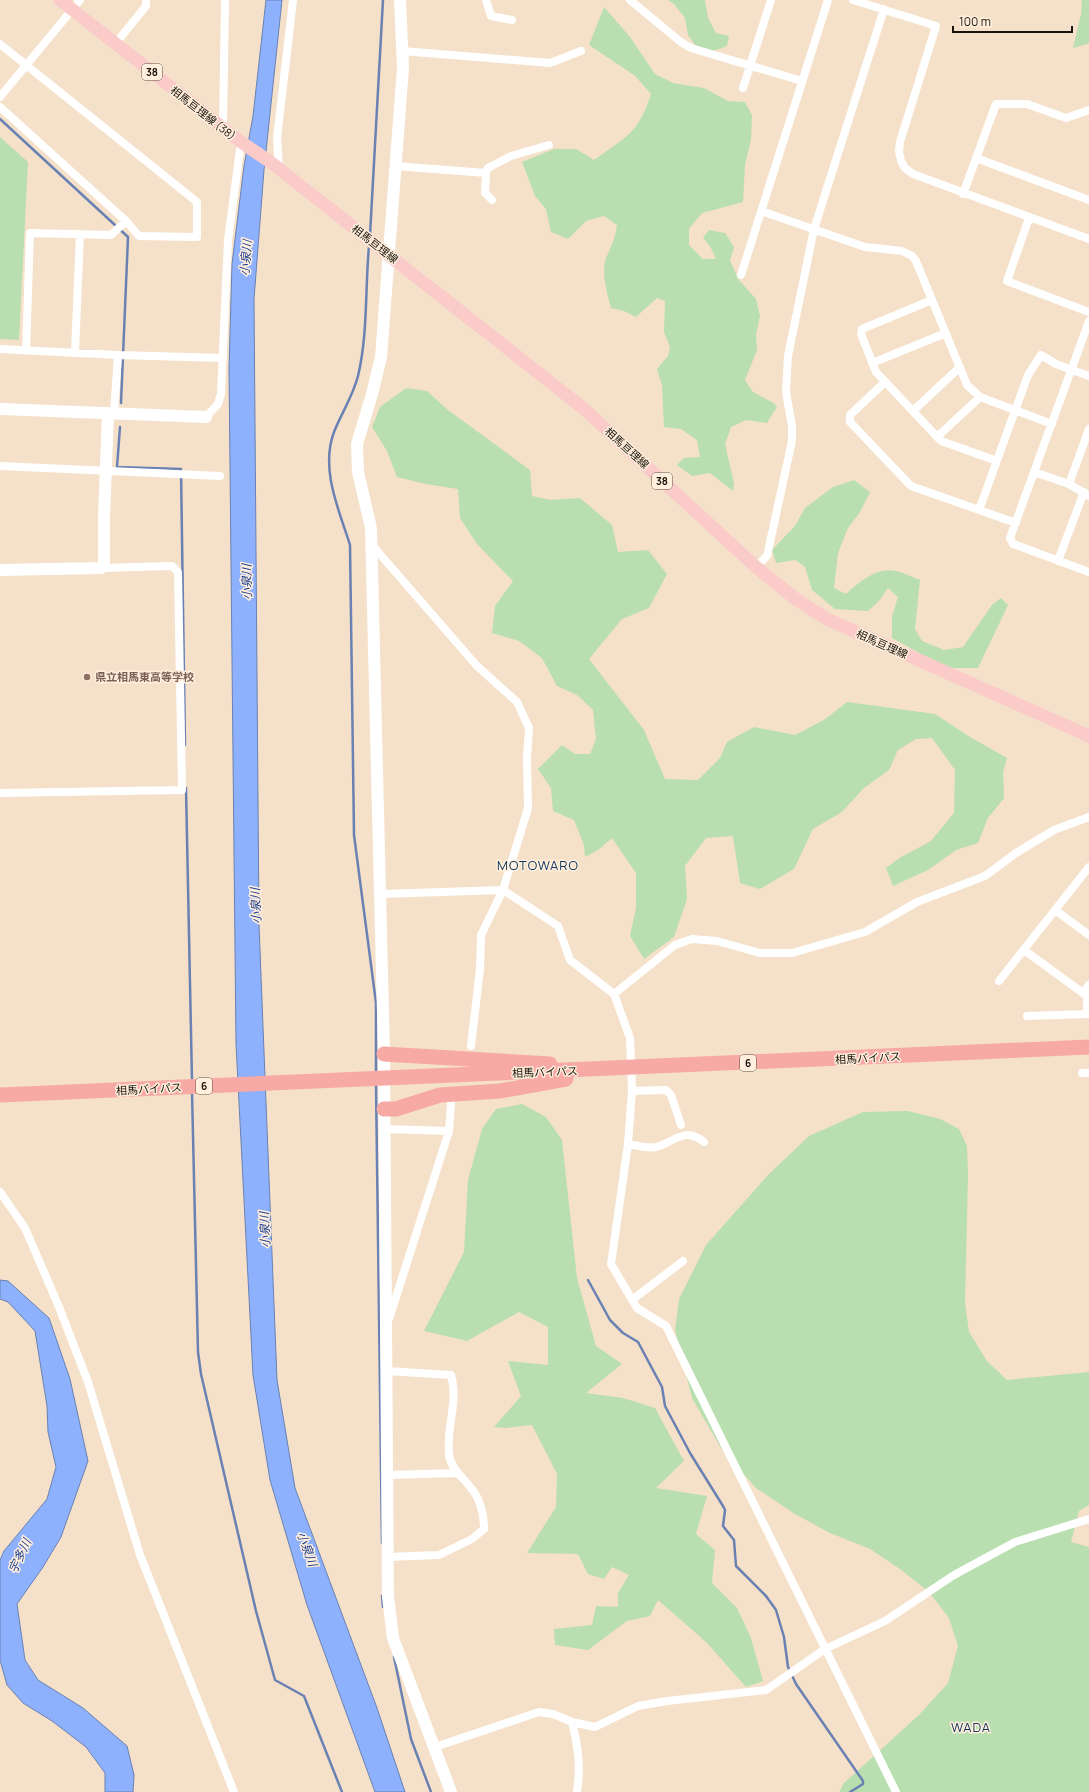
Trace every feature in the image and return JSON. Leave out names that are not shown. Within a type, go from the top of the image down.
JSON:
[{"type":"highway","name":"相馬バイパス","points":[[0,1096],[1089,1047]]},
{"type":"highway","points":[[384,1054],[518,1061],[620,1069]]},
{"type":"highway","points":[[384,1109],[396,1109],[440,1095],[500,1091],[620,1069]]},
{"type":"main road","name":"相馬亘理線 (38)","points":[[60,0],[76,5],[116,43],[242,143],[276,166]]},
{"type":"main road","name":"相馬亘理線","points":[[276,166],[583,408],[756,567],[797,600],[827,619],[1089,736]]},
{"type":"street","points":[[116,43],[146,6],[146,0]]},
{"type":"street","points":[[223,128],[225,0]]},
{"type":"street","points":[[276,166],[277,138],[293,0]]},
{"type":"street","points":[[400,0],[403,68],[381,357],[357,444],[358,472],[371,528],[372,545],[384,1054],[388,1597],[393,1638],[451,1792]]},
{"type":"street","points":[[486,0],[491,16],[512,20]]},
{"type":"street","points":[[630,0],[691,48],[802,81]]},
{"type":"street","points":[[743,88],[770,0]]},
{"type":"street","points":[[741,275],[828,0]]},
{"type":"street","points":[[853,0],[936,26],[900,142],[899,152],[901,161],[905,168],[913,174],[963,194],[1089,239]]},
{"type":"street","points":[[0,97],[76,5]]},
{"type":"street","points":[[756,567],[766,556],[792,441],[792,426],[786,392],[788,356],[814,229],[884,9]]},
{"type":"street","points":[[0,44],[197,202],[197,238],[139,236],[0,107]]},
{"type":"street","points":[[402,51],[550,63],[581,51]]},
{"type":"street","points":[[963,194],[996,104],[1027,104],[1066,118],[1089,110]]},
{"type":"street","points":[[0,409],[206,417],[218,404],[221,394],[228,240],[242,143]]},
{"type":"street","points":[[492,200],[485,193],[486,173],[488,168],[511,156],[549,145]]},
{"type":"street","points":[[976,158],[1089,200]]},
{"type":"street","points":[[395,166],[486,173]]},
{"type":"street","points":[[761,211],[866,247],[908,252],[916,261],[967,385],[980,397],[1052,424]]},
{"type":"street","points":[[1029,218],[1007,282],[1089,312]]},
{"type":"street","points":[[26,351],[30,233],[111,235],[125,222]]},
{"type":"street","points":[[75,352],[80,234]]},
{"type":"street","points":[[932,300],[862,329],[860,334],[876,372],[941,441],[997,461]]},
{"type":"street","points":[[1089,321],[1010,538],[1014,544],[1089,572]]},
{"type":"street","points":[[872,363],[946,333]]},
{"type":"street","points":[[0,349],[223,358]]},
{"type":"street","points":[[101,568],[104,566],[105,471],[111,413],[121,355]]},
{"type":"street","points":[[979,510],[1028,375],[1041,355],[1056,364],[1089,376]]},
{"type":"street","points":[[913,411],[960,367]]},
{"type":"street","points":[[885,382],[850,415],[850,422],[911,486],[1016,523]]},
{"type":"street","points":[[937,437],[980,397]]},
{"type":"street","points":[[1069,484],[1089,429]]},
{"type":"street","points":[[0,466],[220,476]]},
{"type":"street","points":[[1034,472],[1069,484],[1086,494],[1058,561]]},
{"type":"street","points":[[372,545],[477,666],[517,702],[529,728],[527,758],[528,808],[503,890],[481,935],[480,969],[471,1046]]},
{"type":"street","points":[[0,570],[172,566],[178,572],[182,790],[0,793]]},
{"type":"street","points":[[614,994],[675,945],[692,939],[717,941],[760,953],[792,953],[865,932],[918,902],[985,876],[1016,853],[1054,830],[1089,817]]},
{"type":"street","points":[[999,982],[1055,910],[1088,871]]},
{"type":"street","points":[[381,894],[503,890],[558,926],[570,960],[614,994],[630,1038],[632,1091],[628,1144],[611,1264],[637,1308],[666,1326],[896,1792]]},
{"type":"street","points":[[1055,910],[1089,935]]},
{"type":"street","points":[[1024,950],[1087,996],[1088,1014],[1027,1016]]},
{"type":"street","points":[[1083,993],[1089,985]]},
{"type":"street","points":[[632,1091],[666,1090],[671,1095],[681,1126]]},
{"type":"street","points":[[387,1326],[449,1131],[451,1104]]},
{"type":"street","points":[[384,1129],[449,1131]]},
{"type":"street","points":[[628,1144],[655,1147],[686,1134],[696,1135],[704,1142]]},
{"type":"street","points":[[0,1192],[24,1228],[88,1382],[140,1555],[234,1792]]},
{"type":"street","points":[[632,1300],[683,1261]]},
{"type":"street","points":[[387,1371],[451,1375],[454,1384],[454,1403],[449,1454],[453,1468],[478,1498],[483,1516],[484,1529],[472,1539],[439,1555],[388,1557]]},
{"type":"street","points":[[387,1475],[458,1473]]},
{"type":"street","points":[[434,1747],[539,1712],[553,1714],[572,1722],[595,1727],[638,1706],[666,1701],[766,1690],[825,1649],[885,1621],[954,1575],[1015,1542],[1089,1519]]},
{"type":"street","points":[[572,1722],[579,1750],[580,1774],[577,1792]]},
{"type":"green space","points":[[668,0],[705,0],[708,18],[716,33],[729,36],[727,46],[713,51],[696,46],[688,35],[685,18],[674,4]]},
{"type":"green space","points":[[1082,0],[1089,0],[1089,42],[1073,48],[1081,14]]},
{"type":"green space","points":[[604,7],[630,37],[655,74],[673,83],[704,88],[728,101],[745,102],[752,115],[751,140],[745,165],[743,202],[702,213],[689,229],[689,245],[703,259],[716,259],[710,246],[703,238],[709,230],[725,233],[734,247],[730,260],[738,279],[756,299],[760,316],[756,335],[757,350],[745,380],[753,392],[774,403],[777,407],[767,423],[746,420],[731,427],[725,444],[734,483],[733,491],[710,473],[692,476],[677,465],[684,458],[700,457],[697,440],[681,429],[664,427],[662,385],[657,369],[668,356],[670,347],[664,332],[665,301],[657,298],[636,317],[624,311],[611,308],[606,289],[604,269],[617,225],[604,216],[586,221],[568,239],[551,232],[546,209],[535,196],[522,162],[554,149],[576,149],[594,160],[623,140],[641,118],[651,94],[634,75],[589,45]]},
{"type":"green space","points":[[0,137],[28,162],[19,340],[0,339]]},
{"type":"green space","points":[[406,388],[427,391],[448,410],[530,470],[532,496],[551,500],[580,498],[612,525],[618,552],[648,550],[667,574],[649,608],[622,619],[589,659],[644,730],[665,779],[698,780],[720,758],[727,742],[754,727],[795,735],[824,720],[847,702],[935,714],[970,737],[1007,758],[1003,772],[1004,798],[988,818],[978,843],[956,850],[928,870],[893,886],[886,868],[901,857],[931,841],[954,813],[955,770],[932,738],[916,739],[898,750],[889,770],[864,788],[842,812],[813,829],[794,869],[760,889],[740,883],[733,836],[706,838],[685,866],[687,899],[674,937],[644,959],[630,936],[636,908],[636,873],[612,838],[598,850],[585,857],[584,845],[574,820],[553,811],[551,788],[538,769],[562,745],[575,754],[590,754],[596,739],[593,710],[577,695],[557,686],[542,658],[519,641],[492,633],[495,606],[513,581],[477,544],[460,518],[458,489],[426,484],[397,477],[387,451],[372,427],[380,407]]},
{"type":"green space","points":[[854,480],[870,492],[860,512],[848,528],[838,553],[834,588],[846,594],[869,576],[889,570],[920,580],[915,629],[922,641],[944,650],[963,647],[992,605],[1001,598],[1008,605],[978,668],[952,668],[925,656],[892,638],[892,616],[898,597],[888,588],[879,601],[868,611],[835,609],[812,590],[805,567],[795,560],[776,563],[772,550],[795,526],[805,508],[833,487]]},
{"type":"green space","points":[[522,1104],[546,1117],[562,1140],[577,1278],[596,1346],[622,1364],[586,1393],[623,1398],[655,1408],[684,1461],[656,1488],[707,1496],[696,1534],[715,1550],[712,1583],[737,1608],[751,1638],[763,1681],[746,1687],[706,1642],[658,1600],[650,1616],[627,1621],[588,1650],[555,1645],[554,1629],[592,1625],[596,1606],[618,1607],[618,1593],[629,1575],[612,1567],[604,1579],[588,1574],[578,1554],[527,1553],[556,1507],[557,1474],[532,1425],[505,1428],[494,1427],[521,1396],[508,1361],[548,1365],[548,1327],[519,1312],[467,1341],[424,1331],[464,1252],[468,1180],[482,1129],[496,1109]]},
{"type":"green space","points":[[908,1111],[940,1119],[959,1129],[967,1146],[968,1176],[965,1302],[969,1332],[987,1361],[1007,1380],[1089,1372],[1089,1505],[1079,1511],[1071,1542],[1089,1547],[1089,1792],[839,1792],[844,1783],[919,1715],[948,1683],[958,1646],[949,1618],[929,1592],[900,1569],[870,1549],[830,1533],[795,1514],[756,1488],[721,1448],[692,1398],[675,1330],[679,1299],[706,1245],[768,1175],[809,1136],[863,1112]]},
{"type":"water","name":"小泉川","points":[[266,0],[282,0],[264,170],[254,299],[259,925],[277,1380],[295,1488],[377,1708],[405,1792],[375,1792],[307,1605],[270,1480],[253,1375],[236,1044],[229,369],[232,264],[244,166],[253,116]]},
{"type":"water","name":"宇多川","points":[[0,1280],[8,1281],[49,1318],[70,1379],[88,1461],[61,1537],[43,1567],[17,1604],[25,1660],[38,1680],[83,1708],[127,1746],[134,1775],[133,1792],[105,1792],[105,1773],[86,1747],[52,1721],[23,1703],[7,1685],[0,1660],[0,1560],[4,1551],[47,1499],[56,1467],[48,1432],[47,1406],[35,1331],[8,1302],[0,1299]]},
{"type":"waterway","points":[[370,235],[383,0]]},
{"type":"waterway","points":[[0,119],[128,237],[121,403]]},
{"type":"waterway","points":[[369,246],[365,328],[361,360],[353,391],[334,432],[330,446],[329,460],[330,475],[336,504],[350,545],[354,835],[376,1003],[376,1073]]},
{"type":"waterway","points":[[120,427],[117,467],[181,469],[185,745]]},
{"type":"waterway","points":[[186,788],[192,1081]]},
{"type":"waterway","points":[[376,1084],[382,1543]]},
{"type":"waterway","points":[[192,1092],[198,1352],[201,1374],[256,1611],[275,1680],[304,1696],[342,1792]]},
{"type":"waterway","points":[[588,1280],[610,1320],[623,1333],[638,1342],[662,1387],[665,1406],[690,1453],[723,1506],[725,1510],[723,1526],[734,1540],[736,1566],[766,1596],[776,1610],[784,1637],[788,1667],[796,1684],[863,1781],[863,1784],[850,1792]]},
{"type":"waterway","points":[[382,1596],[383,1607]]},
{"type":"waterway","points":[[394,1657],[411,1739],[431,1792]]},
{"type":"place","name":"県立相馬東高等学校","points":[[87,677]]},
{"type":"district","name":"MOTOWARO","points":[[538,865]]},
{"type":"district","name":"WADA","points":[[971,1727]]}]
